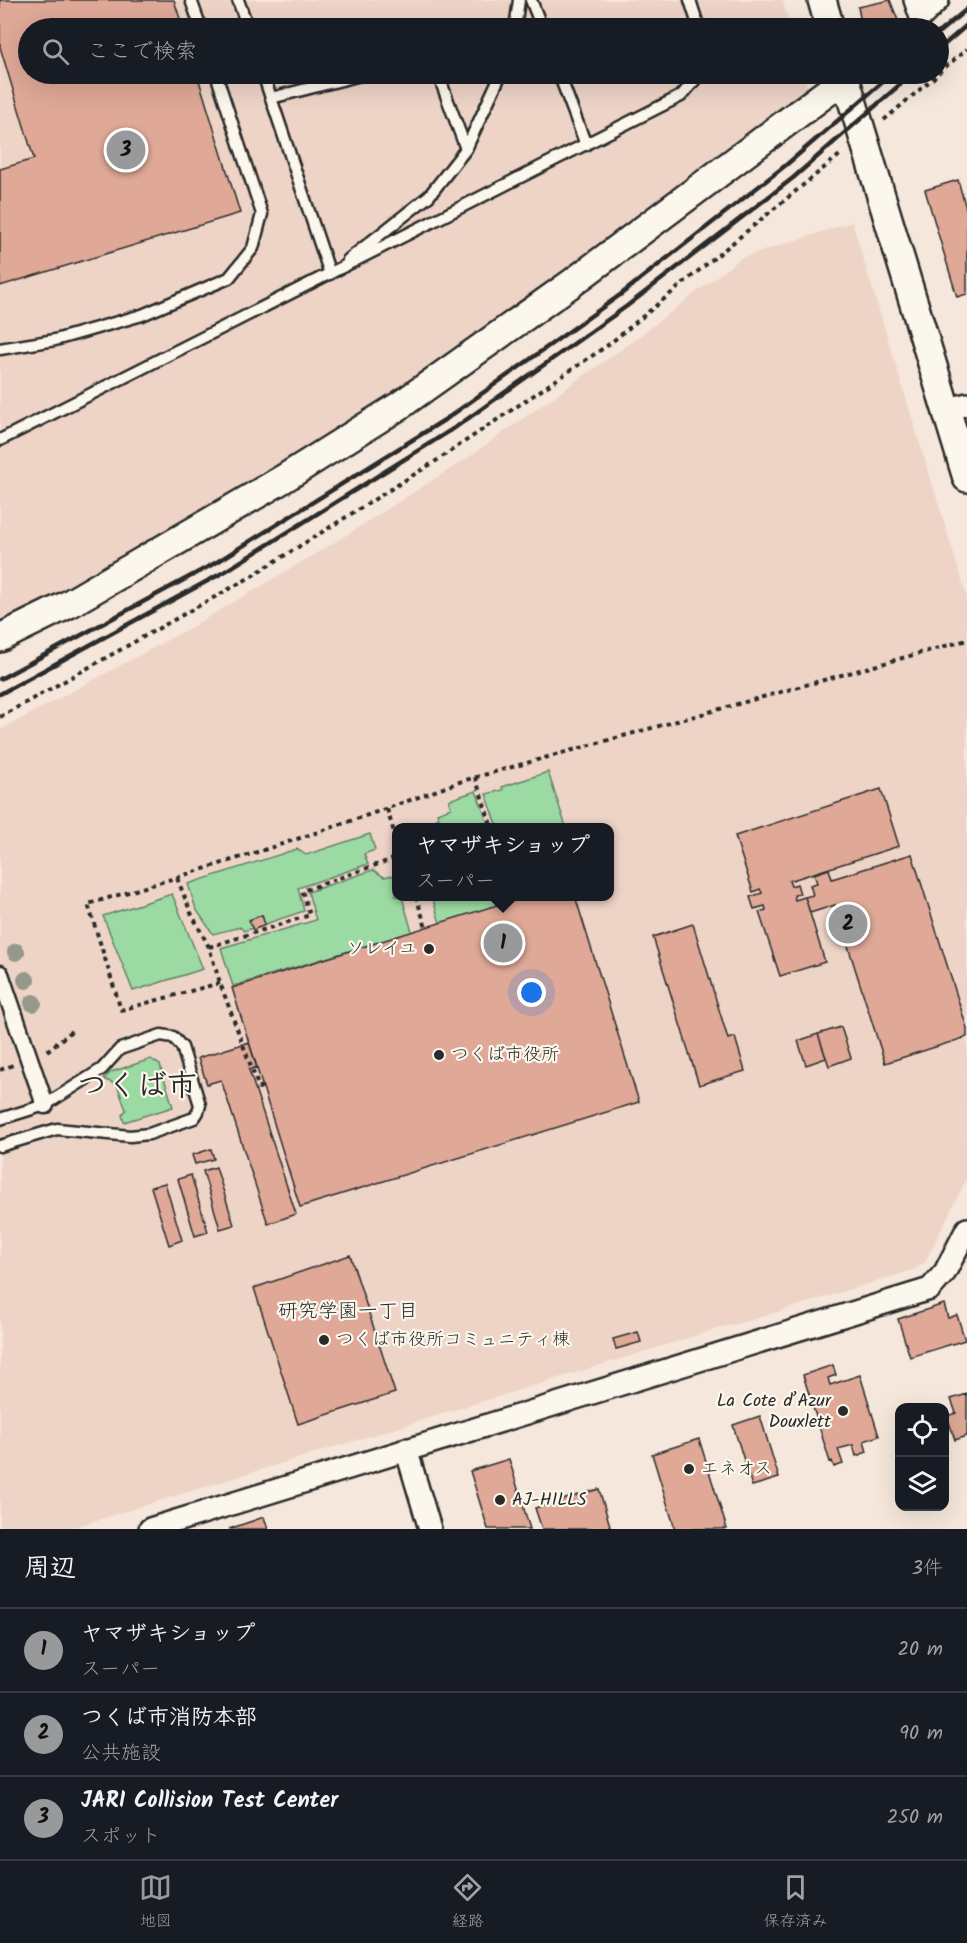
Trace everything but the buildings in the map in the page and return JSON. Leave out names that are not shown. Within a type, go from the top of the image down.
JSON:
[{"type":"street","points":[[822,0],[828,18]]},
{"type":"street","points":[[915,0],[921,17],[938,0]]},
{"type":"street","points":[[0,638],[80,598],[283,479],[399,406],[572,283],[834,84]]},
{"type":"street","points":[[848,84],[957,407],[967,478]]},
{"type":"street","points":[[0,974],[45,1105]]},
{"type":"street","points":[[150,1529],[930,1289],[945,1272],[967,1229]]},
{"type":"street","points":[[406,1449],[430,1529]]},
{"type":"lane","points":[[191,0],[197,18]]},
{"type":"lane","points":[[238,0],[244,18]]},
{"type":"lane","points":[[516,18],[519,0]]},
{"type":"lane","points":[[531,0],[538,18]]},
{"type":"lane","points":[[690,0],[696,18]]},
{"type":"lane","points":[[0,349],[55,340],[142,315],[229,278],[253,248],[262,214],[219,84]]},
{"type":"lane","points":[[266,84],[330,274]]},
{"type":"lane","points":[[271,98],[326,84]]},
{"type":"lane","points":[[442,84],[466,149]]},
{"type":"lane","points":[[330,274],[429,196],[466,149],[496,84]]},
{"type":"lane","points":[[563,84],[586,144]]},
{"type":"lane","points":[[0,440],[681,96],[691,84]]},
{"type":"lane","points":[[0,1119],[45,1105],[102,1069],[120,1049],[161,1035],[173,1037],[182,1047],[200,1105],[194,1118],[149,1134],[130,1137],[57,1129],[0,1146]]},
{"type":"path","points":[[949,64],[967,49]]},
{"type":"path","points":[[883,121],[925,84]]},
{"type":"path","points":[[0,717],[247,579],[439,459],[608,345],[841,154]]},
{"type":"path","points":[[220,983],[121,1010],[88,904],[177,878],[387,809],[476,777],[967,640]]},
{"type":"path","points":[[476,777],[490,823]]},
{"type":"path","points":[[387,809],[392,826]]},
{"type":"path","points":[[209,946],[310,915],[302,891],[392,859]]},
{"type":"path","points":[[177,878],[191,913],[209,946],[220,983],[259,1088],[262,1086]]},
{"type":"path","points":[[417,901],[426,928]]},
{"type":"shaded area","points":[[0,0],[782,0],[788,18],[18,18],[18,84],[806,84],[807,89],[649,215],[331,438],[0,628]]},
{"type":"shaded area","points":[[852,222],[967,597],[967,1178],[925,1262],[916,1269],[68,1529],[0,1529],[0,730],[188,629],[337,541],[466,459],[633,341],[741,258]]},
{"type":"green space","points":[[548,772],[565,823],[497,823],[486,794],[503,790],[502,787]]},
{"type":"green space","points":[[476,791],[488,823],[436,823],[435,820],[439,818],[437,813],[451,808],[449,800]]},
{"type":"green space","points":[[370,834],[375,850],[364,854],[368,864],[298,888],[304,911],[244,931],[240,927],[213,934],[196,909],[188,884],[297,849],[306,855]]},
{"type":"green space","points":[[373,870],[384,877],[392,876],[392,901],[403,901],[412,932],[233,986],[221,948],[316,920],[308,892]]},
{"type":"green space","points":[[172,894],[203,969],[133,991],[103,916]]},
{"type":"green space","points":[[433,901],[496,901],[497,906],[440,923]]},
{"type":"green space","points":[[151,1059],[160,1065],[173,1107],[124,1122],[122,1115],[126,1110],[117,1085],[104,1079],[111,1072]]},
{"type":"railway","points":[[949,24],[967,9]]},
{"type":"railway","points":[[949,41],[967,25]]},
{"type":"railway","points":[[0,679],[217,562],[449,417],[620,295],[786,165],[880,84]]},
{"type":"railway","points":[[0,694],[224,572],[456,427],[627,306],[793,178],[901,84]]},
{"type":"place","name":"JARI Collision Test Center","points":[[126,150]]},
{"type":"place","name":"つくば市消防本部","points":[[848,924]]},
{"type":"place","name":"ヤマザキショップ","points":[[503,943]]},
{"type":"place","name":"ソレイユ","points":[[429,949]]},
{"type":"place","name":"つくば市役所","points":[[439,1055]]},
{"type":"place","name":"つくば市役所コミュニティ棟","points":[[324,1340]]},
{"type":"place","name":"La Cote d’Azur Douxlett","points":[[843,1411]]},
{"type":"place","name":"エネオス","points":[[689,1469]]},
{"type":"place","name":"AJ-HILLS","points":[[500,1500]]},
{"type":"district","name":"つくば市","points":[[137,1087]]},
{"type":"district","name":"研究学園一丁目","points":[[348,1312]]}]
